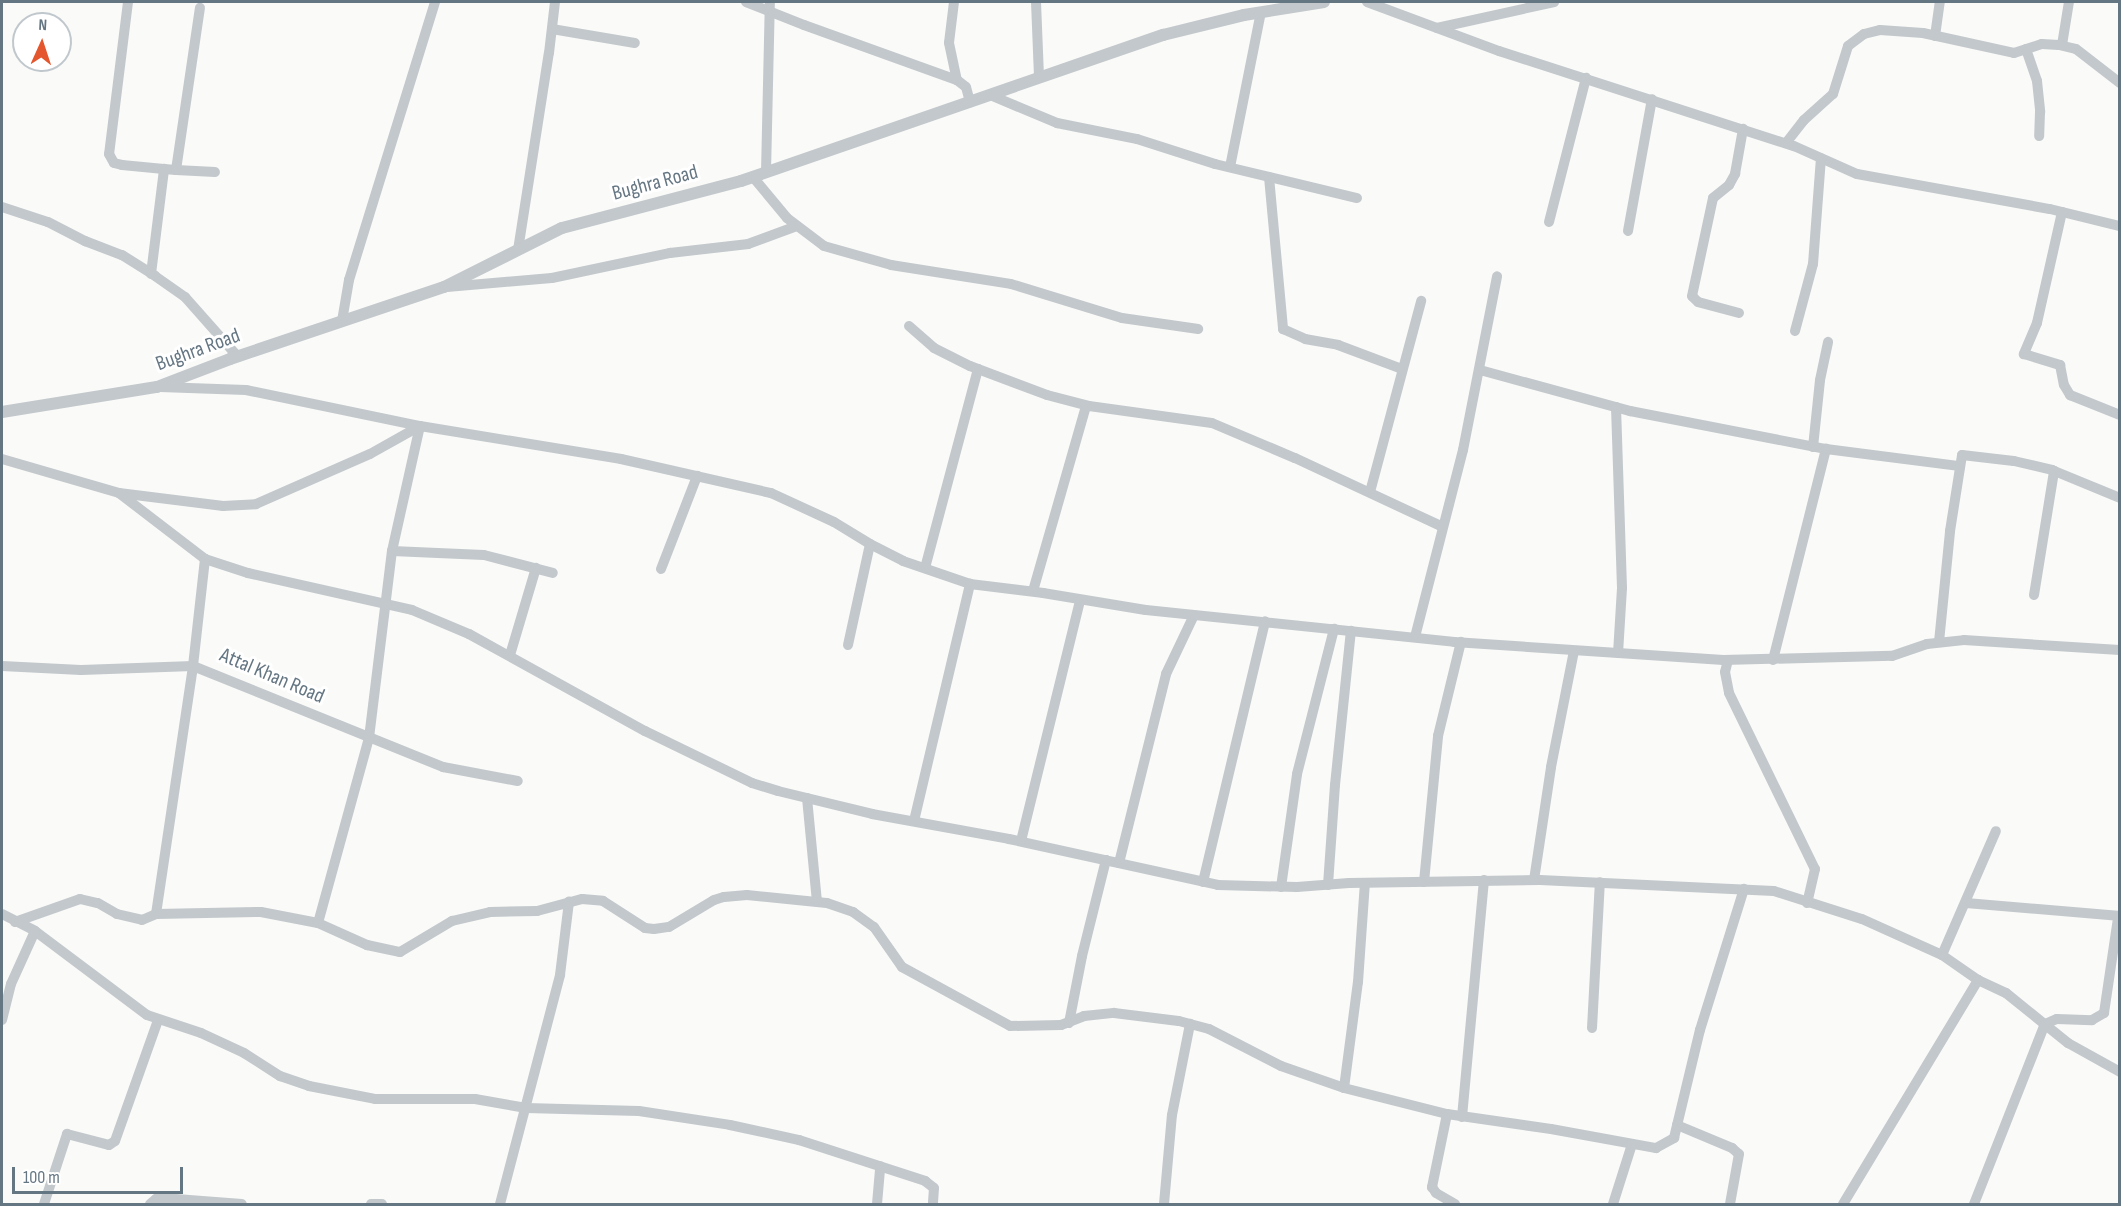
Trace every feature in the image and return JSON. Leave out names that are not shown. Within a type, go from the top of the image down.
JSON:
[{"type":"street","points":[[128,2],[109,154],[114,163],[122,165],[164,170],[215,172]]},
{"type":"street","points":[[342,321],[349,280],[435,2]]},
{"type":"street","points":[[518,250],[555,2]]},
{"type":"street","points":[[746,2],[770,6],[957,80],[966,87],[970,102]]},
{"type":"street","points":[[954,2],[949,43],[957,80]]},
{"type":"street","points":[[1036,2],[1039,78]]},
{"type":"street","name":"Bughra Road","points":[[2,412],[157,387],[444,287],[562,228],[753,177],[1163,35],[1261,12],[1324,2]]},
{"type":"street","points":[[1368,2],[1437,28],[1786,143],[1857,174],[2062,212],[2120,226]]},
{"type":"street","points":[[1437,28],[1554,2]]},
{"type":"street","points":[[1935,36],[1940,2]]},
{"type":"street","points":[[2062,45],[2069,2]]},
{"type":"street","points":[[766,172],[770,6]]},
{"type":"street","points":[[176,170],[200,8]]},
{"type":"street","points":[[1230,167],[1261,12]]},
{"type":"street","points":[[552,29],[635,42]]},
{"type":"street","points":[[1786,143],[1798,125],[1833,94],[1848,46],[1855,39],[1880,30],[1935,36],[2013,53],[2042,44],[2062,45],[2083,54],[2120,83]]},
{"type":"street","points":[[2026,49],[2037,81],[2040,112],[2039,136]]},
{"type":"street","points":[[1550,222],[1586,78]]},
{"type":"street","points":[[990,95],[1057,123],[1137,139],[1230,167],[1357,198]]},
{"type":"street","points":[[1628,231],[1652,99]]},
{"type":"street","points":[[1738,313],[1698,302],[1692,296],[1713,198],[1729,185],[1735,174],[1743,129]]},
{"type":"street","points":[[1795,331],[1813,264],[1821,158]]},
{"type":"street","points":[[151,274],[164,170]]},
{"type":"street","points":[[753,177],[797,226],[824,246],[870,261],[1011,284],[1122,318],[1198,329]]},
{"type":"street","points":[[1269,177],[1284,329],[1305,339],[1338,345],[1402,369]]},
{"type":"street","points":[[2,207],[48,222],[84,241],[122,255],[185,297],[238,357]]},
{"type":"street","points":[[2062,212],[2037,323],[2024,354],[2060,365],[2064,385],[2070,395],[2120,415]]},
{"type":"street","points":[[444,287],[552,278],[670,253],[748,244],[797,226]]},
{"type":"street","points":[[1414,637],[1480,370],[1497,276]]},
{"type":"street","points":[[1370,492],[1421,301]]},
{"type":"street","points":[[909,326],[934,348],[978,369],[1047,395],[1086,406],[1212,423],[1370,492],[1443,527]]},
{"type":"street","points":[[1813,447],[1820,380],[1828,342]]},
{"type":"street","points":[[925,568],[978,369]]},
{"type":"street","points":[[1480,370],[1616,407],[1826,450],[1958,466]]},
{"type":"street","points":[[157,387],[246,390],[420,426],[621,459],[771,493],[834,522],[903,561],[970,584],[1033,591],[1080,600],[1194,615],[1461,642],[1728,660],[1892,656],[1939,642],[1964,640],[2120,650]]},
{"type":"street","points":[[1033,591],[1086,406]]},
{"type":"street","points":[[1616,407],[1622,588],[1617,653]]},
{"type":"street","points":[[2,459],[119,493],[223,506],[256,504],[370,454],[420,426]]},
{"type":"street","points":[[318,923],[369,738],[392,551],[420,426]]},
{"type":"street","points":[[1773,660],[1826,450]]},
{"type":"street","points":[[1939,642],[1958,466],[1962,455],[1968,454],[2054,471],[2120,498]]},
{"type":"street","points":[[2034,596],[2054,471]]},
{"type":"street","points":[[662,569],[697,476]]},
{"type":"street","points":[[119,493],[205,559],[248,573],[412,610],[469,634],[645,731],[752,783],[807,798],[1021,841],[1218,885],[1328,885],[1484,879],[1774,891],[1862,919],[1942,955],[1978,980],[2006,993],[2068,1043],[2120,1072]]},
{"type":"street","points":[[848,645],[870,544]]},
{"type":"street","points":[[392,551],[484,555],[553,573]]},
{"type":"street","points":[[156,914],[193,666],[205,559]]},
{"type":"street","points":[[510,655],[536,568]]},
{"type":"street","points":[[914,821],[970,584]]},
{"type":"street","points":[[1021,841],[1080,600]]},
{"type":"street","points":[[1119,863],[1166,674],[1194,615]]},
{"type":"street","points":[[1203,882],[1265,621]]},
{"type":"street","points":[[1281,886],[1297,774],[1334,629]]},
{"type":"street","points":[[1328,885],[1335,785],[1351,631]]},
{"type":"street","points":[[1424,882],[1438,736],[1461,642]]},
{"type":"street","points":[[1534,880],[1551,766],[1574,651]]},
{"type":"street","points":[[1728,660],[1725,672],[1729,693],[1815,869],[1807,903]]},
{"type":"street","name":"Attal Khan Road","points":[[2,666],[81,670],[193,666],[443,767],[518,780]]},
{"type":"street","points":[[807,798],[817,901]]},
{"type":"street","points":[[1942,955],[1996,831]]},
{"type":"street","points":[[1069,1023],[1082,956],[1106,860]]},
{"type":"street","points":[[1462,1117],[1484,879]]},
{"type":"street","points":[[1592,1028],[1600,882]]},
{"type":"street","points":[[1344,1088],[1358,982],[1365,883]]},
{"type":"street","points":[[15,922],[80,899],[98,903],[117,914],[142,920],[156,914],[261,912],[318,923],[367,945],[400,952],[452,921],[490,912],[537,911],[582,899],[603,901],[645,928],[654,929],[669,927],[714,900],[724,897],[747,895],[817,901],[853,912],[874,927],[902,967],[1010,1026],[1050,1026],[1069,1023],[1084,1016],[1130,1013],[1190,1024],[1209,1029],[1281,1066],[1344,1088],[1462,1117],[1656,1148],[1674,1138],[1700,1030],[1744,889]]},
{"type":"street","points":[[500,1204],[560,975],[569,902]]},
{"type":"street","points":[[1966,903],[2119,916],[2104,1012],[2092,1020],[2066,1018],[2045,1024]]},
{"type":"street","points":[[2,914],[35,932],[141,1011],[158,1020],[201,1033],[244,1053],[280,1076],[327,1091],[375,1099],[475,1100],[526,1108],[639,1112],[730,1125],[799,1140],[931,1183],[934,1188],[933,1204]]},
{"type":"street","points":[[2,1020],[11,984],[35,932]]},
{"type":"street","points":[[1844,1204],[1978,980]]},
{"type":"street","points":[[44,1204],[67,1134],[109,1145],[115,1142],[158,1020]]},
{"type":"street","points":[[1164,1204],[1172,1115],[1190,1024]]},
{"type":"street","points":[[1974,1204],[2045,1024]]},
{"type":"street","points":[[1447,1114],[1432,1187],[1455,1204]]},
{"type":"street","points":[[1677,1125],[1732,1148],[1739,1154],[1730,1204]]},
{"type":"street","points":[[1613,1204],[1632,1144]]},
{"type":"street","points":[[878,1204],[880,1166]]},
{"type":"street","points":[[150,1204],[156,1198],[243,1204]]},
{"type":"street","points":[[371,1204],[382,1204]]}]
